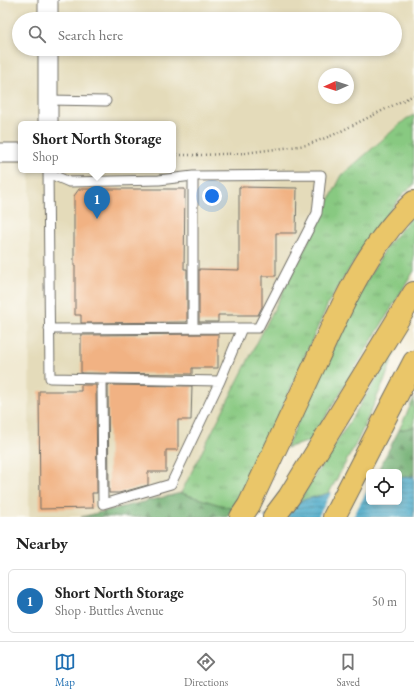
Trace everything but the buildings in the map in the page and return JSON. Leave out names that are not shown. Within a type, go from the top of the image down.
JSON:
[{"type":"highway","points":[[241,517],[249,505],[325,341],[359,273],[394,222],[414,202]]},
{"type":"highway","points":[[274,517],[289,497],[414,293]]},
{"type":"highway","points":[[334,517],[414,362]]},
{"type":"street","points":[[48,0],[48,12]]},
{"type":"street","points":[[48,56],[48,121]]},
{"type":"street","points":[[0,153],[18,153]]},
{"type":"lane","points":[[48,100],[106,101]]},
{"type":"lane","points":[[48,173],[50,378],[220,381]]},
{"type":"lane","points":[[50,173],[69,182],[159,180],[193,176],[321,175],[317,213],[258,328],[50,329]]},
{"type":"lane","points":[[193,176],[193,328]]},
{"type":"lane","points":[[102,379],[103,504],[171,484],[220,381],[242,328]]},
{"type":"path","points":[[176,155],[245,153],[307,145],[333,135],[414,95]]},
{"type":"shaded area","points":[[0,0],[414,0],[414,115],[406,119],[342,175],[181,493],[81,517],[29,517],[30,173],[176,173],[176,121],[18,121],[18,162],[0,162]]},
{"type":"green space","points":[[414,115],[414,185],[404,193],[366,242],[329,302],[275,424],[233,509],[181,493],[342,175],[406,119]]},
{"type":"green space","points":[[414,215],[414,271],[311,441],[286,448],[355,300],[389,243]]},
{"type":"green space","points":[[398,345],[384,382],[358,440],[329,493],[299,501]]},
{"type":"green space","points":[[414,398],[414,427],[399,430]]},
{"type":"green space","points":[[414,427],[414,476],[402,478],[402,469],[379,469],[399,430]]},
{"type":"green space","points":[[181,493],[233,509],[228,517],[81,517]]},
{"type":"water","points":[[414,476],[414,517],[264,517],[299,501],[366,484],[366,505],[402,505],[402,478]]},
{"type":"pier","points":[[366,482],[366,493],[353,517],[318,517],[333,490]]},
{"type":"place","name":"Short North Storage","points":[[97,219]]}]
